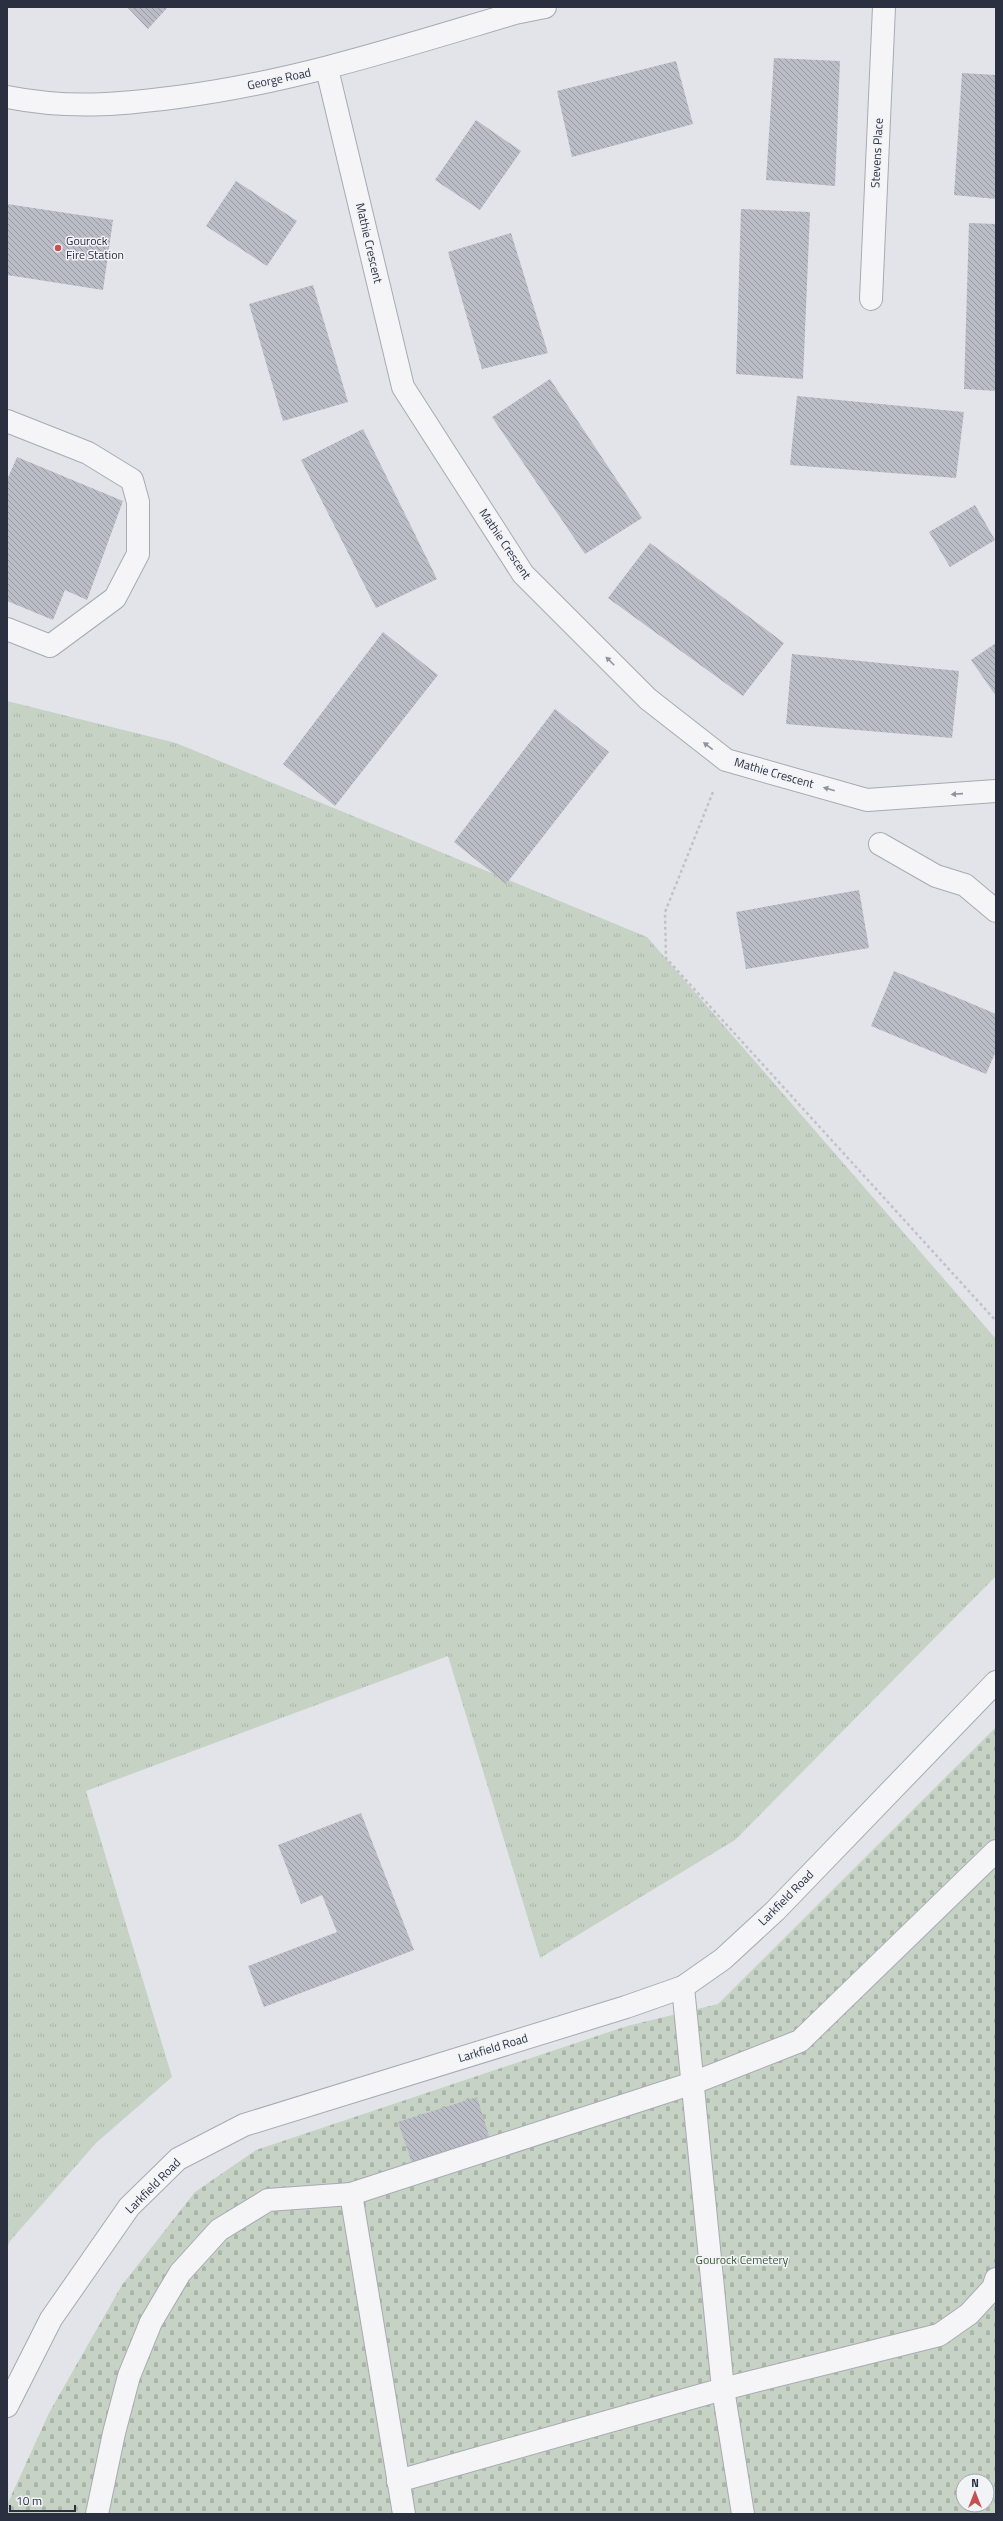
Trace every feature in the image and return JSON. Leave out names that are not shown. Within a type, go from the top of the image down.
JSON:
[{"type":"street","name":"George Road","points":[[7,97],[39,104],[114,106],[223,91],[327,69],[515,13],[545,7]]},
{"type":"street","name":"Stevens Place","points":[[871,299],[884,7]]},
{"type":"street","name":"Mathie Crescent","points":[[327,69],[403,387],[523,574],[648,699],[726,760],[866,800],[996,791]]},
{"type":"street","points":[[7,421],[88,453],[132,480],[138,502],[138,554],[115,598],[50,646],[7,629]]},
{"type":"street","points":[[880,844],[936,876],[965,885],[996,911]]},
{"type":"street","name":"Larkfield Road","points":[[7,2406],[51,2319],[129,2207],[178,2159],[244,2125],[626,2008],[683,1987],[723,1959],[775,1911],[996,1682]]},
{"type":"street","points":[[97,2514],[114,2433],[129,2376],[152,2322],[180,2273],[219,2230],[268,2200],[351,2194],[693,2083],[800,2041],[996,1851]]},
{"type":"street","points":[[683,1987],[723,2389],[744,2514]]},
{"type":"street","points":[[351,2194],[404,2514]]},
{"type":"street","points":[[398,2481],[723,2389],[939,2335],[969,2314],[993,2288],[996,2279]]},
{"type":"path","points":[[726,760],[665,912],[666,958],[996,1321]]},
{"type":"green space","points":[[7,701],[176,743],[647,937],[996,1339],[996,1576],[735,1840],[540,1958],[448,1656],[86,1791],[172,2077],[96,2143],[10,2241],[7,2248]]},
{"type":"green space","name":"Gourock Cemetery","points":[[996,1727],[996,2514],[7,2514],[7,2505],[49,2413],[122,2285],[195,2192],[256,2150],[627,2026],[718,2004]]},
{"type":"building","points":[[127,7],[168,7],[148,29]]},
{"type":"building","points":[[774,58],[840,61],[835,186],[766,180]]},
{"type":"building","points":[[676,61],[693,124],[572,157],[557,91]]},
{"type":"building","points":[[962,73],[996,75],[996,199],[954,195]]},
{"type":"building","points":[[476,120],[521,151],[480,210],[435,180]]},
{"type":"building","points":[[236,181],[297,221],[267,266],[206,226]]},
{"type":"building","name":"Gourock Fire Station","points":[[7,204],[113,220],[103,290],[7,275]]},
{"type":"building","points":[[741,209],[810,212],[803,379],[736,374]]},
{"type":"building","points":[[969,223],[996,224],[996,391],[964,389]]},
{"type":"building","points":[[511,233],[548,353],[482,369],[448,252]]},
{"type":"building","points":[[313,285],[348,402],[283,421],[249,304]]},
{"type":"building","points":[[550,379],[642,518],[585,554],[492,417]]},
{"type":"building","points":[[797,396],[964,412],[956,478],[790,465]]},
{"type":"building","points":[[363,429],[437,579],[376,608],[301,460]]},
{"type":"building","points":[[17,457],[123,501],[87,600],[65,590],[53,620],[7,601],[7,480]]},
{"type":"building","points":[[975,505],[995,540],[950,567],[929,532]]},
{"type":"building","points":[[650,543],[784,643],[743,696],[608,598]]},
{"type":"building","points":[[383,632],[438,675],[335,806],[283,764]]},
{"type":"building","points":[[996,643],[996,696],[971,660]]},
{"type":"building","points":[[792,654],[959,671],[952,738],[786,724]]},
{"type":"building","points":[[555,709],[609,752],[506,884],[454,842]]},
{"type":"building","points":[[859,890],[869,948],[746,969],[736,912]]},
{"type":"building","points":[[894,971],[996,1014],[996,1051],[986,1074],[871,1026]]},
{"type":"building","points":[[361,1813],[414,1950],[264,2007],[248,1966],[337,1932],[322,1895],[301,1904],[278,1845]]},
{"type":"building","points":[[477,2097],[490,2139],[412,2163],[398,2122]]},
{"type":"place","name":"Gourock Fire Station","points":[[58,248]]}]
